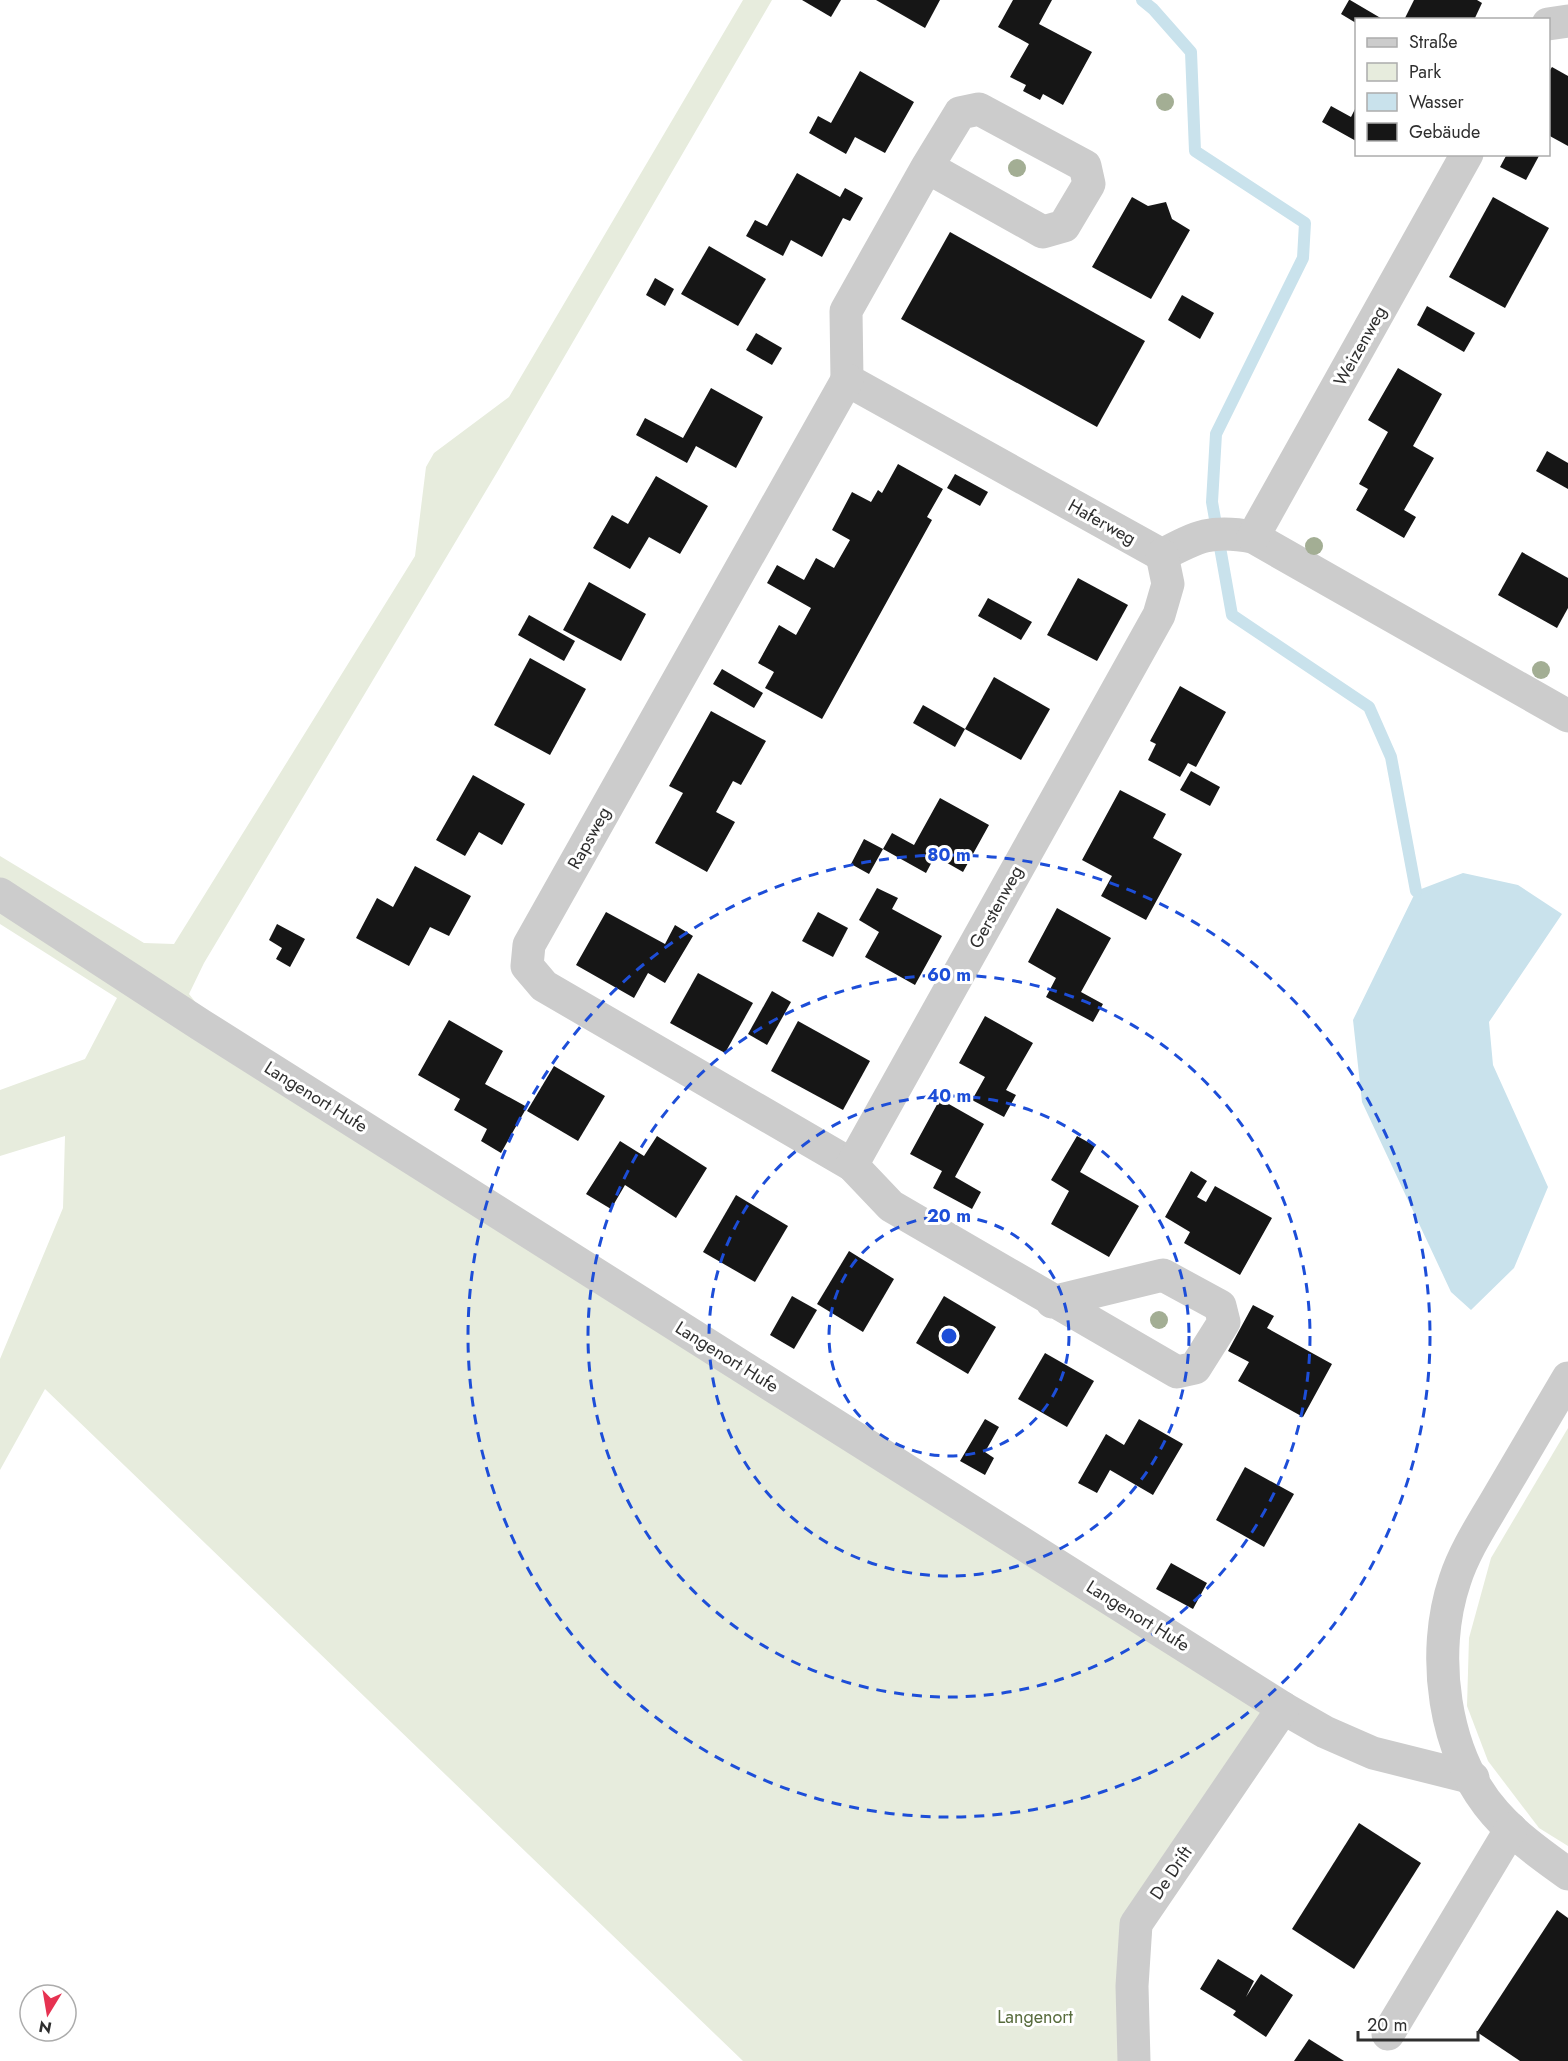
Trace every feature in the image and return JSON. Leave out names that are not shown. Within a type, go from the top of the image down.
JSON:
[{"type":"street","points":[[1550,24],[1568,21]]},
{"type":"street","points":[[847,380],[846,311],[927,167],[960,112],[979,109],[1085,166],[1089,184],[1064,226],[1043,232],[927,167]]},
{"type":"street","name":"Weizenweg","points":[[1253,537],[1466,156]]},
{"type":"street","name":"Haferweg","points":[[847,380],[1162,555]]},
{"type":"street","name":"Rapsweg","points":[[847,380],[529,945],[527,966],[543,986],[852,1165]]},
{"type":"street","points":[[1162,555],[1198,536],[1230,533],[1253,537],[1568,716]]},
{"type":"street","name":"Gerstenweg","points":[[852,1165],[1159,615],[1168,584],[1162,555]]},
{"type":"street","name":"Langenort Hufe","points":[[0,894],[211,1032],[1283,1708],[1325,1732],[1373,1753],[1473,1778]]},
{"type":"street","points":[[852,1165],[891,1206],[1052,1302]]},
{"type":"street","points":[[1568,1378],[1480,1527],[1455,1580],[1443,1636],[1443,1693],[1456,1745],[1473,1778],[1494,1811],[1511,1829],[1568,1874]]},
{"type":"street","name":"De Drift","points":[[1134,2061],[1132,1986],[1136,1924],[1283,1708]]},
{"type":"street","points":[[1388,2034],[1511,1829]]},
{"type":"green space","name":"Langenort","points":[[743,0],[772,0],[499,469],[204,963],[189,994],[210,1021],[1298,1702],[1153,1924],[1134,2061],[743,2061],[45,1389],[0,1470],[0,1359],[63,1208],[65,1136],[0,1156],[0,1090],[85,1059],[117,998],[0,924],[0,856],[144,943],[174,944],[415,556],[426,467],[434,453],[509,397]]},
{"type":"green space","points":[[1568,1428],[1568,1846],[1539,1828],[1488,1761],[1467,1706],[1469,1638],[1491,1558]]},
{"type":"water","points":[[1463,873],[1518,885],[1562,914],[1489,1022],[1493,1065],[1548,1187],[1514,1268],[1471,1310],[1451,1292],[1362,1102],[1353,1020],[1416,891]]},
{"type":"building","points":[[802,0],[841,0],[831,17]]},
{"type":"building","points":[[876,0],[940,0],[925,28]]},
{"type":"building","points":[[1013,0],[1052,0],[1039,24],[1092,52],[1063,105],[1043,94],[1040,100],[1023,91],[1026,85],[1010,77],[1029,44],[998,27]]},
{"type":"building","points":[[1350,0],[1381,18],[1355,18],[1355,22],[1341,14]]},
{"type":"building","points":[[1414,0],[1477,0],[1482,3],[1475,18],[1405,18]]},
{"type":"building","points":[[1552,67],[1568,76],[1568,146],[1550,136],[1550,70]]},
{"type":"building","points":[[860,71],[914,102],[885,153],[855,137],[846,154],[809,133],[818,116],[831,123]]},
{"type":"building","points":[[1331,106],[1351,117],[1355,109],[1355,140],[1322,122]]},
{"type":"building","points":[[1506,156],[1539,156],[1526,180],[1500,167]]},
{"type":"building","points":[[797,173],[840,197],[845,188],[863,198],[850,221],[843,218],[822,257],[791,240],[783,256],[746,236],[755,220],[767,226]]},
{"type":"building","points":[[1132,197],[1148,206],[1166,202],[1172,219],[1190,230],[1151,299],[1092,267]]},
{"type":"building","points":[[1493,197],[1549,228],[1505,308],[1449,277]]},
{"type":"building","points":[[950,232],[1145,341],[1097,427],[901,319]]},
{"type":"building","points":[[709,246],[766,279],[738,326],[681,294]]},
{"type":"building","points":[[655,278],[674,289],[665,306],[646,295]]},
{"type":"building","points":[[1182,295],[1214,313],[1200,339],[1168,320]]},
{"type":"building","points":[[1427,306],[1475,333],[1464,352],[1417,325]]},
{"type":"building","points":[[756,333],[782,348],[772,365],[746,350]]},
{"type":"building","points":[[1398,368],[1442,394],[1413,446],[1434,458],[1404,510],[1416,517],[1404,538],[1356,510],[1368,489],[1359,484],[1388,432],[1368,420]]},
{"type":"building","points":[[711,388],[763,417],[736,468],[696,446],[687,463],[636,435],[645,418],[683,438]]},
{"type":"building","points":[[1547,451],[1568,463],[1568,489],[1536,471]]},
{"type":"building","points":[[898,464],[943,489],[927,517],[932,520],[822,719],[765,688],[774,672],[758,663],[779,625],[796,635],[811,608],[767,583],[777,565],[804,580],[816,558],[834,568],[850,540],[832,530],[852,492],[871,502],[878,490],[882,493]]},
{"type":"building","points":[[955,474],[988,492],[980,506],[947,488]]},
{"type":"building","points":[[656,476],[708,506],[680,554],[649,537],[630,569],[593,548],[612,515],[628,524]]},
{"type":"building","points":[[1522,552],[1568,578],[1568,608],[1557,628],[1498,595]]},
{"type":"building","points":[[1078,578],[1128,605],[1097,661],[1047,635]]},
{"type":"building","points":[[589,582],[646,614],[621,661],[563,630]]},
{"type":"building","points":[[988,598],[1032,622],[1021,640],[978,616]]},
{"type":"building","points":[[529,615],[575,641],[564,661],[518,635]]},
{"type":"building","points":[[530,658],[586,689],[550,755],[494,725]]},
{"type":"building","points":[[722,669],[763,693],[754,708],[713,684]]},
{"type":"building","points":[[994,677],[1050,709],[1021,760],[965,729]]},
{"type":"building","points":[[1180,686],[1226,712],[1196,767],[1188,763],[1180,777],[1148,760],[1156,744],[1150,741]]},
{"type":"building","points":[[923,705],[965,729],[955,747],[913,723]]},
{"type":"building","points":[[711,711],[766,741],[741,785],[733,781],[716,812],[735,822],[707,872],[655,843],[683,793],[669,786]]},
{"type":"building","points":[[1191,771],[1220,787],[1210,806],[1180,790]]},
{"type":"building","points":[[473,775],[525,804],[502,845],[479,832],[465,856],[436,840]]},
{"type":"building","points":[[1120,790],[1166,814],[1153,838],[1182,854],[1146,920],[1101,896],[1112,876],[1082,860]]},
{"type":"building","points":[[940,798],[989,825],[963,872],[935,856],[926,873],[883,849],[892,833],[914,845]]},
{"type":"building","points":[[864,839],[883,849],[869,874],[851,864]]},
{"type":"building","points":[[415,866],[471,896],[449,936],[430,927],[409,966],[356,938],[377,898],[393,907]]},
{"type":"building","points":[[877,888],[898,898],[892,909],[942,936],[915,985],[865,957],[879,932],[859,920]]},
{"type":"building","points":[[1057,908],[1111,938],[1081,992],[1103,1004],[1093,1022],[1046,997],[1056,978],[1028,962]]},
{"type":"building","points":[[606,912],[665,944],[675,925],[693,936],[665,983],[648,973],[634,998],[576,965]]},
{"type":"building","points":[[818,912],[848,928],[833,957],[802,941]]},
{"type":"building","points":[[277,924],[305,939],[290,967],[276,959],[282,948],[269,940]]},
{"type":"building","points":[[698,973],[753,1003],[725,1053],[670,1023]]},
{"type":"building","points":[[772,991],[791,1002],[767,1045],[748,1034]]},
{"type":"building","points":[[985,1016],[1033,1043],[1006,1090],[1016,1095],[1004,1117],[972,1100],[985,1077],[959,1063]]},
{"type":"building","points":[[449,1020],[503,1051],[485,1084],[527,1107],[501,1153],[481,1141],[487,1129],[454,1110],[460,1099],[418,1075]]},
{"type":"building","points":[[798,1021],[870,1061],[843,1110],[771,1071]]},
{"type":"building","points":[[554,1066],[605,1096],[578,1141],[527,1111]]},
{"type":"building","points":[[940,1099],[984,1124],[955,1177],[981,1192],[972,1209],[933,1188],[942,1171],[910,1154]]},
{"type":"building","points":[[657,1136],[707,1168],[676,1218],[625,1185],[611,1209],[586,1194],[620,1141],[644,1156]]},
{"type":"building","points":[[1077,1136],[1095,1146],[1080,1172],[1139,1206],[1109,1257],[1051,1224],[1069,1191],[1051,1180]]},
{"type":"building","points":[[1191,1171],[1207,1181],[1197,1197],[1206,1202],[1215,1186],[1272,1218],[1240,1275],[1184,1243],[1190,1232],[1165,1217]]},
{"type":"building","points":[[736,1195],[788,1226],[755,1282],[703,1252]]},
{"type":"building","points":[[849,1251],[894,1279],[863,1332],[817,1304]]},
{"type":"building","points":[[792,1296],[817,1310],[794,1349],[770,1335]]},
{"type":"building","points":[[944,1296],[996,1327],[968,1374],[916,1343]]},
{"type":"building","points":[[1253,1305],[1274,1316],[1267,1328],[1332,1364],[1303,1417],[1238,1381],[1249,1362],[1228,1351]]},
{"type":"building","points":[[1045,1353],[1094,1381],[1067,1427],[1018,1399]]},
{"type":"building","points":[[985,1419],[999,1427],[985,1452],[994,1458],[985,1475],[960,1461]]},
{"type":"building","points":[[1139,1419],[1183,1444],[1153,1495],[1110,1470],[1097,1493],[1078,1483],[1106,1434],[1124,1445]]},
{"type":"building","points":[[1245,1467],[1294,1494],[1264,1547],[1216,1520]]},
{"type":"building","points":[[1171,1563],[1207,1583],[1193,1609],[1156,1589]]},
{"type":"building","points":[[1359,1823],[1421,1863],[1354,1969],[1292,1929]]},
{"type":"building","points":[[1557,1910],[1568,1918],[1568,2061],[1520,2061],[1477,2032]]},
{"type":"building","points":[[1218,1959],[1254,1981],[1246,1997],[1261,1974],[1293,1995],[1266,2037],[1233,2015],[1236,2011],[1200,1989]]},
{"type":"building","points":[[1309,2039],[1344,2061],[1294,2061]]},
{"type":"waterway","points":[[1142,0],[1153,9],[1191,52],[1195,151],[1305,223],[1303,258],[1216,434],[1212,502],[1232,615],[1369,707],[1391,757],[1416,891]]}]
